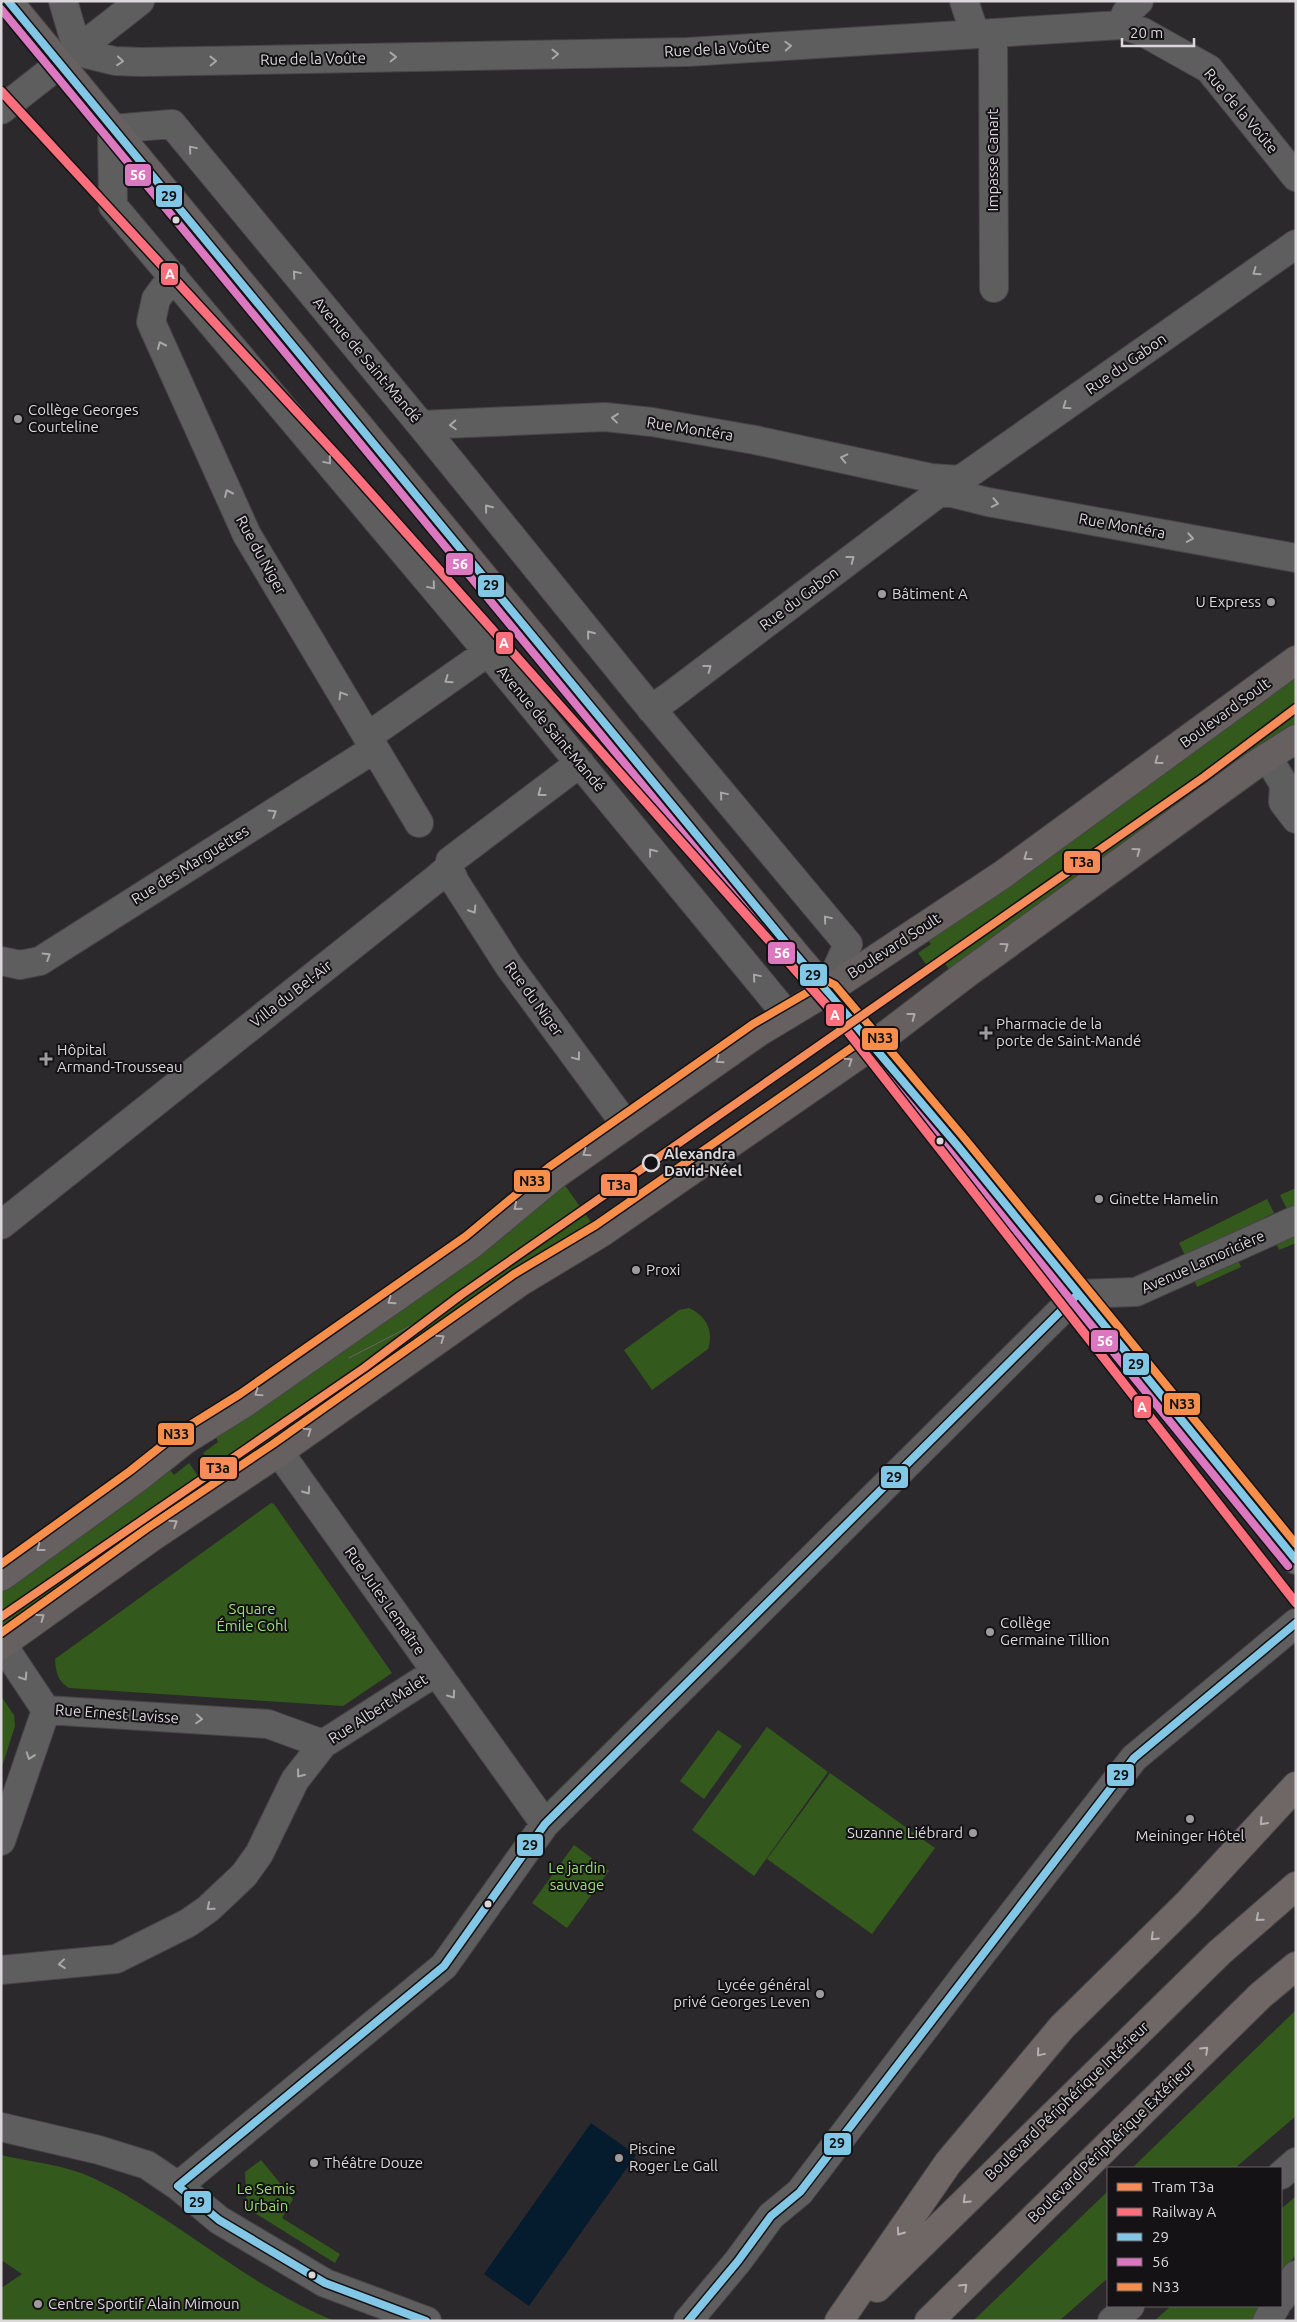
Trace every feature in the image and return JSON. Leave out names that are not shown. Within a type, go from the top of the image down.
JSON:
[{"type":"highway","points":[[839,2321],[948,2163],[1062,2027],[1188,1903],[1296,1786]]},
{"type":"highway","name":"Boulevard Périphérique Intérieur","points":[[843,2321],[1220,1952],[1296,1886]]},
{"type":"highway","name":"Boulevard Périphérique Extérieur","points":[[929,2321],[1260,1996],[1296,1966]]},
{"type":"main road","points":[[8,1],[69,58],[112,128],[873,1045],[1296,1560]]},
{"type":"main road","name":"Boulevard Soult","points":[[1,1577],[136,1479],[184,1440],[246,1402],[472,1244],[555,1175],[787,1015],[1002,875],[1296,660]]},
{"type":"main road","points":[[2,1645],[152,1537],[279,1452],[520,1282],[601,1233],[873,1045],[966,974],[1296,739]]},
{"type":"street","points":[[63,1],[69,58]]},
{"type":"street","points":[[1,110],[140,1]]},
{"type":"street","name":"Impasse Canart","points":[[964,1],[984,33],[994,288]]},
{"type":"street","points":[[1120,26],[1126,12],[1139,1]]},
{"type":"street","name":"Rue de la Voûte","points":[[69,58],[141,62],[688,52],[1120,26],[1144,32],[1209,69],[1296,176]]},
{"type":"street","name":"Avenue de Saint-Mandé","points":[[787,1015],[488,652],[113,206],[112,128],[172,124],[422,425],[651,709],[848,944],[864,966]]},
{"type":"street","name":"Rue du Gabon","points":[[651,709],[928,500],[960,480],[1296,244]]},
{"type":"street","name":"Rue du Niger","points":[[173,276],[156,299],[151,322],[247,535],[419,823]]},
{"type":"street","name":"Rue Montéra","points":[[422,425],[605,417],[652,422],[755,440],[951,486],[988,502],[1296,558]]},
{"type":"street","name":"Rue des Marguettes","points":[[1,961],[20,965],[40,961],[371,743],[488,652]]},
{"type":"street","points":[[1267,758],[1290,785],[1283,802],[1296,819]]},
{"type":"street","name":"Villa du Bel-Air","points":[[1,1224],[449,868],[450,861],[580,763]]},
{"type":"street","name":"Rue du Niger","points":[[449,868],[455,882],[509,966],[626,1125]]},
{"type":"street","points":[[826,990],[848,944]]},
{"type":"street","name":"Avenue Lamoricière","points":[[1078,1294],[1136,1292],[1296,1220]]},
{"type":"street","points":[[178,2186],[444,1966],[545,1824],[1078,1294]]},
{"type":"street","name":"Rue Jules Lemaître","points":[[279,1452],[545,1824]]},
{"type":"street","points":[[688,2321],[738,2261],[771,2216],[800,2192],[812,2177],[965,1975],[1134,1758],[1296,1622]]},
{"type":"street","points":[[2,1645],[46,1710]]},
{"type":"street","name":"Rue Albert Malet","points":[[1,1970],[116,1959],[188,1923],[208,1909],[244,1875],[259,1854],[295,1780],[323,1744],[436,1672]]},
{"type":"street","name":"Rue Ernest Lavisse","points":[[1,1841],[46,1710],[268,1724],[323,1744]]},
{"type":"street","points":[[1,2126],[100,2150],[146,2165],[178,2186],[219,2220],[324,2283],[427,2321]]},
{"type":"street","points":[[1282,2174],[1296,2162]]},
{"type":"street","points":[[1282,2297],[1296,2275]]},
{"type":"street","points":[[1112,2321],[1129,2307]]},
{"type":"street","points":[[1267,2321],[1275,2307]]},
{"type":"green space","points":[[1296,675],[1296,724],[950,970],[945,964],[932,973],[918,953],[931,944],[927,939],[957,922]]},
{"type":"green space","points":[[564,1184],[593,1225],[236,1467],[231,1462],[216,1473],[203,1453],[218,1442],[216,1437],[463,1264]]},
{"type":"green space","points":[[1296,1188],[1296,1205],[1287,1209],[1280,1195]]},
{"type":"green space","points":[[1267,1199],[1274,1213],[1186,1257],[1179,1243]]},
{"type":"green space","points":[[1296,1225],[1296,1243],[1279,1250],[1273,1236]]},
{"type":"green space","points":[[1235,1252],[1241,1267],[1197,1287],[1191,1272]]},
{"type":"green space","points":[[689,1308],[700,1315],[707,1324],[710,1336],[708,1349],[652,1390],[624,1350],[679,1310]]},
{"type":"green space","points":[[189,1463],[202,1482],[187,1494],[190,1498],[1,1629],[1,1588],[170,1470],[174,1475]]},
{"type":"green space","name":"Square Émile Cohl","points":[[271,1503],[274,1504],[392,1673],[343,1706],[69,1688],[62,1682],[57,1672],[55,1659]]},
{"type":"green space","points":[[1,1696],[14,1715],[15,1726],[1,1770]]},
{"type":"green space","points":[[767,1727],[828,1772],[754,1876],[692,1830]]},
{"type":"green space","points":[[718,1730],[742,1746],[704,1799],[680,1781]]},
{"type":"green space","points":[[830,1773],[935,1848],[872,1934],[767,1859]]},
{"type":"green space","name":"Le jardin sauvage","points":[[574,1845],[609,1871],[567,1928],[532,1903]]},
{"type":"green space","points":[[1296,2010],[1296,2116],[1236,2167],[1133,2167]]},
{"type":"green space","points":[[1,2155],[60,2167],[93,2178],[154,2212],[272,2290],[303,2307],[335,2321],[1,2321],[1,2288],[22,2274],[1,2260]]},
{"type":"green space","name":"Le Semis Urbain","points":[[261,2160],[293,2199],[282,2218],[340,2254],[335,2263],[247,2208],[245,2172]]},
{"type":"green space","points":[[1107,2192],[1107,2279],[1059,2321],[973,2321]]},
{"type":"green space","points":[[1296,2196],[1296,2254],[1282,2275],[1282,2208]]},
{"type":"green space","points":[[1170,2307],[1261,2307],[1252,2321],[1154,2321]]},
{"type":"water","points":[[591,2123],[636,2155],[529,2306],[484,2274]]},
{"type":"tram line","name":"T3a","points":[[1,1617],[364,1368],[461,1295],[1204,777],[1296,708]]},
{"type":"tram line","points":[[349,1358],[434,1314]]},
{"type":"rail line","name":"A","points":[[1,91],[343,462],[830,1009],[1296,1603]]},
{"type":"transit line","name":"29","points":[[8,1],[796,955],[957,1145],[1296,1560]]},
{"type":"transit line","name":"56","points":[[1,9],[788,961],[949,1151],[1288,1566]]},
{"type":"transit line","name":"N33","points":[[1,1564],[130,1471],[179,1432],[240,1394],[466,1236],[549,1167],[753,1024],[827,981],[835,985],[965,1139],[1296,1544]]},
{"type":"transit line","name":"N33","points":[[1,1633],[146,1529],[273,1444],[514,1274],[596,1225],[867,1037]]},
{"type":"transit line","name":"29","points":[[426,2321],[325,2283],[219,2220],[178,2186],[444,1966],[545,1824],[1078,1294]]},
{"type":"transit line","name":"29","points":[[688,2321],[738,2261],[771,2216],[800,2192],[1134,1758],[1296,1623]]},
{"type":"place","name":"Collège Georges Courteline","points":[[18,419]]},
{"type":"place","name":"Bâtiment A","points":[[882,594]]},
{"type":"place","name":"U Express","points":[[1271,602]]},
{"type":"place","name":"Pharmacie de la porte de Saint-Mandé","points":[[986,1033]]},
{"type":"place","name":"Hôpital Armand-Trousseau","points":[[46,1059]]},
{"type":"place","name":"Alexandra David-Néel","points":[[651,1163]]},
{"type":"place","name":"Ginette Hamelin","points":[[1099,1199]]},
{"type":"place","name":"Proxi","points":[[636,1270]]},
{"type":"place","name":"Collège Germaine Tillion","points":[[990,1632]]},
{"type":"place","name":"Meininger Hôtel","points":[[1190,1819]]},
{"type":"place","name":"Suzanne Liébrard","points":[[973,1833]]},
{"type":"place","name":"Lycée général privé Georges Leven","points":[[820,1994]]},
{"type":"place","name":"Piscine Roger Le Gall","points":[[619,2158]]},
{"type":"place","name":"Théâtre Douze","points":[[314,2163]]},
{"type":"place","name":"Centre Sportif Alain Mimoun","points":[[38,2304]]}]
